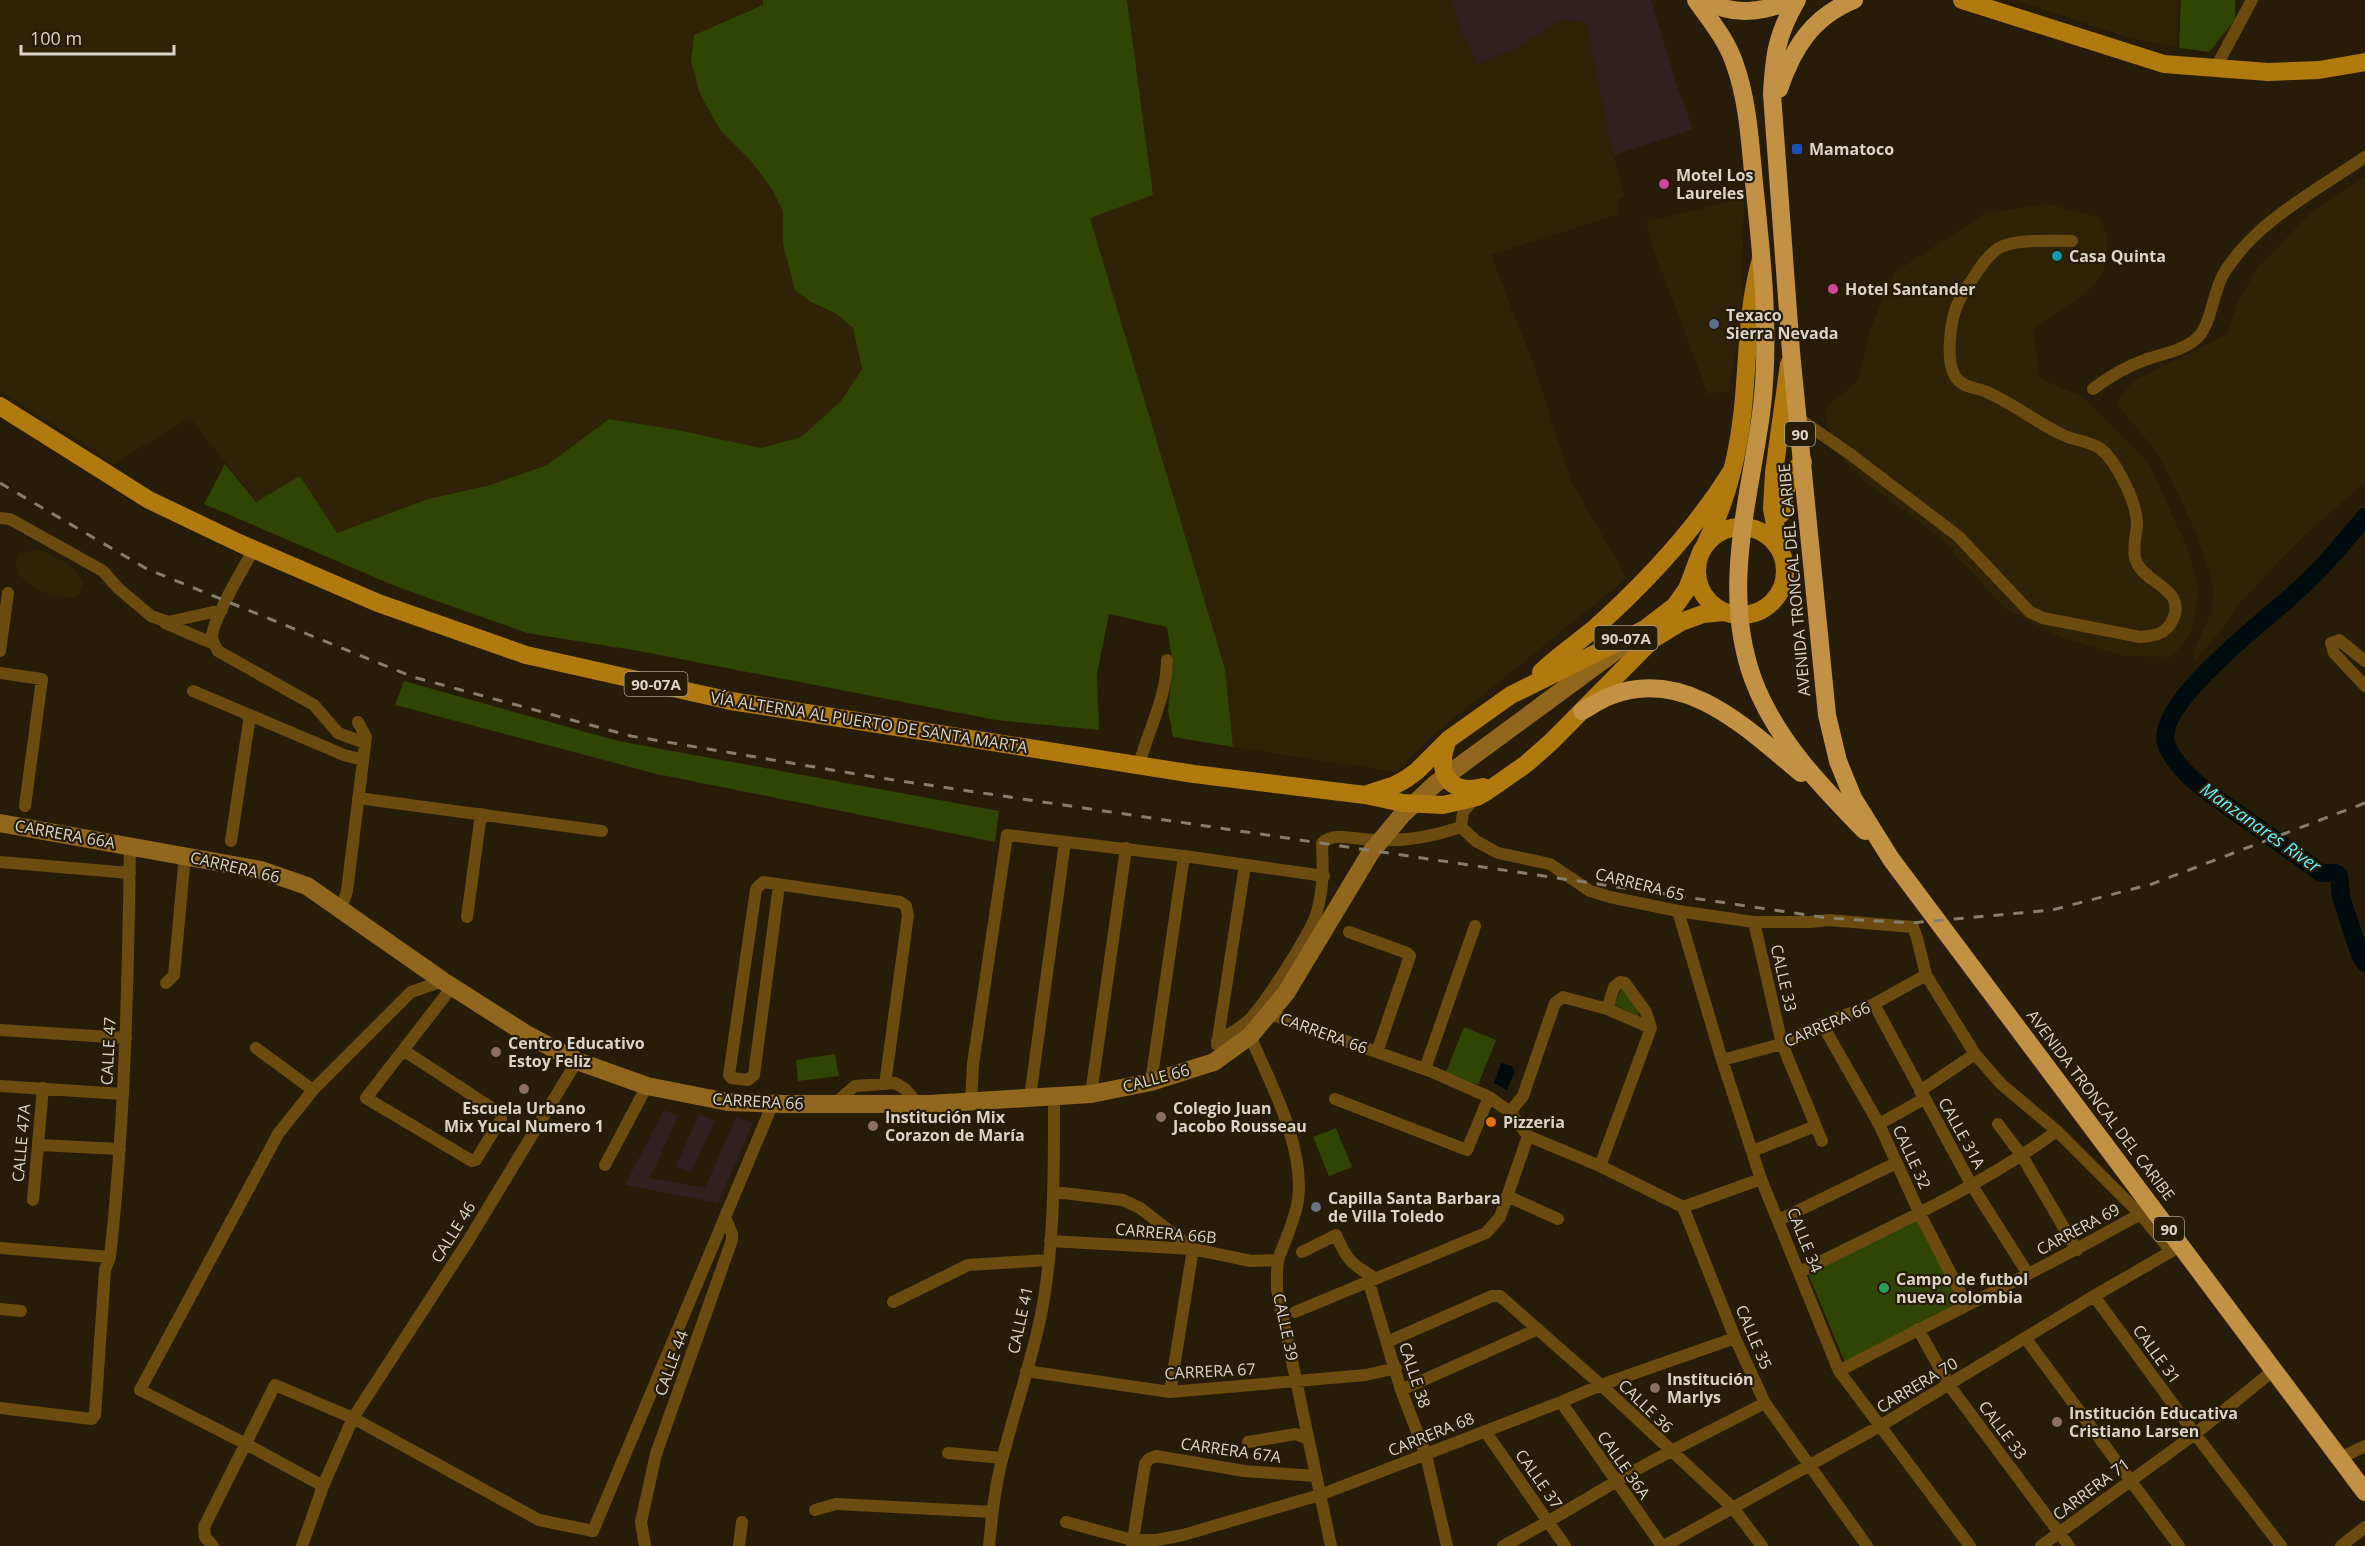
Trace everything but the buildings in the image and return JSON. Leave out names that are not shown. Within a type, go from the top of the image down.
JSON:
[{"type":"highway","name":"AVENIDA TRONCAL DEL CARIBE","points":[[1696,0],[1720,34],[1734,61],[1744,96],[1762,258],[1765,367],[1761,413],[1744,512],[1738,579],[1740,615],[1745,645],[1755,684],[1778,730],[1835,800],[1891,859]]},
{"type":"highway","points":[[1707,0],[1713,4],[1742,11],[1772,9],[1791,0]]},
{"type":"highway","name":"AVENIDA TRONCAL DEL CARIBE","points":[[1797,0],[1784,23],[1774,56],[1772,94],[1791,352],[1827,715],[1838,761],[1853,798],[1891,859],[1973,966],[2176,1248],[2274,1370],[2365,1492]]},
{"type":"highway","points":[[1775,132],[1777,95],[1788,60],[1810,29],[1839,6],[1854,0]]},
{"type":"highway","points":[[1582,711],[1611,696],[1637,690],[1666,689],[1701,698],[1732,717],[1835,800]]},
{"type":"main road","points":[[1962,0],[2164,64],[2268,72],[2319,70],[2365,62]]},
{"type":"main road","name":"VÍA ALTERNA AL PUERTO DE SANTA MARTA","points":[[0,406],[149,500],[378,603],[526,655],[731,701],[1139,765],[1365,795],[1403,803],[1443,805],[1477,796],[1505,780],[1526,764],[1582,711],[1675,606],[1687,589],[1726,496],[1744,400],[1754,286],[1762,258]]},
{"type":"main road","points":[[1780,549],[1771,538],[1759,530],[1744,526],[1723,530],[1702,551],[1698,585],[1713,606],[1737,616],[1751,615],[1764,610],[1782,590],[1785,562],[1772,509],[1774,472],[1791,352]]},
{"type":"main road","points":[[1777,530],[1788,479],[1792,471],[1803,462]]},
{"type":"main road","points":[[1527,686],[1637,588],[1703,512],[1731,472]]},
{"type":"main road","name":"VÍA ALTERNA AL PUERTO DE SANTA MARTA","points":[[1365,795],[1406,779],[1449,739],[1527,686],[1649,634],[1703,614],[1724,612]]},
{"type":"main road","points":[[1449,739],[1443,752],[1442,768],[1446,778],[1455,786],[1476,789],[1505,780]]},
{"type":"street","points":[[2215,69],[2252,0]]},
{"type":"street","points":[[2093,389],[2114,373],[2187,346],[2198,338],[2207,323],[2213,295],[2237,255],[2274,219],[2365,157]]},
{"type":"street","points":[[1798,418],[1958,536],[2030,612],[2043,618],[2140,637],[2164,632],[2175,614],[2175,602],[2170,594],[2145,574],[2137,563],[2135,510],[2117,471],[2107,456],[2100,449],[2063,435],[1987,392],[1964,384],[1958,380],[1951,369],[1950,333],[1958,303],[1997,248],[2008,244],[2072,241]]},
{"type":"street","points":[[0,518],[10,519],[103,571],[151,616],[214,644]]},
{"type":"street","points":[[254,549],[222,610],[212,637],[214,644],[219,651],[314,705],[338,733],[365,743]]},
{"type":"street","points":[[0,651],[8,593]]},
{"type":"street","points":[[161,621],[168,622],[222,610]]},
{"type":"street","points":[[1250,1036],[1286,993],[1371,852],[1422,794],[1590,670],[1649,634]]},
{"type":"street","points":[[2365,661],[2339,640],[2331,643],[2334,653],[2365,686]]},
{"type":"street","points":[[1139,765],[1167,681],[1167,660]]},
{"type":"street","points":[[0,673],[42,679],[25,806]]},
{"type":"street","points":[[193,691],[344,755],[363,760]]},
{"type":"street","points":[[231,842],[250,715]]},
{"type":"street","points":[[340,909],[347,891],[366,737],[358,722]]},
{"type":"street","points":[[1217,1041],[1250,1020],[1283,972],[1316,915],[1324,876],[1322,843],[1326,839],[1341,837],[1377,841],[1420,838],[1461,827],[1462,812],[1477,796]]},
{"type":"street","points":[[358,798],[602,831]]},
{"type":"street","points":[[467,917],[481,814]]},
{"type":"street","name":"CARRERA 66A","points":[[0,823],[130,845]]},
{"type":"street","name":"CARRERA 65","points":[[1461,827],[1476,841],[1498,853],[1550,864],[1590,891],[1678,911],[1754,922],[1829,920],[1913,927],[1926,975]]},
{"type":"street","points":[[971,1102],[973,1064],[1007,835],[1126,848],[1324,876]]},
{"type":"street","points":[[1030,1096],[1065,842]]},
{"type":"street","name":"CARRERA 66","points":[[130,845],[261,870],[307,886],[447,984],[528,1035],[577,1061],[647,1086],[728,1102],[918,1104],[1030,1096],[1054,1097]]},
{"type":"street","name":"CALLE 47","points":[[0,1408],[92,1419],[95,1415],[105,1270],[110,1257],[120,1149],[126,1038],[130,845]]},
{"type":"street","points":[[1090,1094],[1126,848]]},
{"type":"street","points":[[166,983],[174,975],[185,855]]},
{"type":"street","points":[[1151,1082],[1184,856]]},
{"type":"street","points":[[0,862],[130,873]]},
{"type":"street","points":[[1215,1062],[1245,865]]},
{"type":"street","points":[[779,885],[754,1075],[748,1080],[731,1078],[728,1071],[756,889],[763,882],[900,902],[906,906],[908,915],[885,1084]]},
{"type":"street","name":"CALLE 34","points":[[1678,911],[1722,1060],[1761,1179],[1839,1371],[1970,1546]]},
{"type":"street","name":"CALLE 33","points":[[1754,922],[1782,1044],[1822,1141]]},
{"type":"street","points":[[1425,1069],[1475,926]]},
{"type":"street","name":"CARRERA 66","points":[[1349,932],[1410,956],[1377,1052]]},
{"type":"street","points":[[1926,975],[1975,1054],[2001,1084],[2057,1131],[2176,1248]]},
{"type":"street","name":"CARRERA 66","points":[[1722,1060],[1782,1044],[1822,1024],[1874,1004],[1926,975]]},
{"type":"street","points":[[1600,1166],[1651,1028],[1646,1012],[1625,983],[1620,982],[1614,987],[1607,1009]]},
{"type":"street","points":[[403,1050],[501,1114],[501,1119],[478,1159],[472,1161],[366,1098],[403,1050],[447,984]]},
{"type":"street","points":[[323,1486],[140,1390],[278,1134],[313,1090],[411,992],[447,984]]},
{"type":"street","points":[[1510,1112],[1523,1096],[1554,1003],[1563,998],[1607,1009],[1651,1028]]},
{"type":"street","name":"CALLE 31A","points":[[1874,1004],[1971,1184],[2028,1274]]},
{"type":"street","name":"CARRERA 66","points":[[1270,1014],[1425,1069],[1489,1097],[1510,1112],[1528,1136]]},
{"type":"street","name":"CALLE 32","points":[[1822,1024],[1879,1124],[1919,1212],[1967,1305]]},
{"type":"street","points":[[0,1030],[126,1038]]},
{"type":"street","name":"CALLE 66","points":[[1054,1097],[1090,1094],[1151,1082],[1215,1062],[1250,1036]]},
{"type":"street","name":"CALLE 39","points":[[1250,1036],[1291,1136],[1298,1179],[1298,1200],[1288,1236],[1278,1260],[1277,1290],[1331,1546]]},
{"type":"street","points":[[256,1048],[313,1090]]},
{"type":"street","points":[[1879,1124],[1922,1095],[1975,1054]]},
{"type":"street","name":"CALLE 46","points":[[304,1545],[323,1486],[353,1418],[468,1241],[577,1061]]},
{"type":"street","points":[[834,1104],[855,1086],[885,1084],[900,1085],[918,1104]]},
{"type":"street","points":[[0,1086],[123,1094]]},
{"type":"street","points":[[605,1165],[647,1086]]},
{"type":"street","name":"CALLE 47A","points":[[33,1200],[43,1088]]},
{"type":"street","name":"CALLE 41","points":[[988,1546],[1002,1458],[1041,1315],[1054,1192],[1054,1097]]},
{"type":"street","points":[[1335,1099],[1467,1150],[1489,1097]]},
{"type":"street","points":[[213,1546],[206,1537],[204,1527],[275,1385],[353,1418],[539,1520],[593,1532],[773,1103]]},
{"type":"street","points":[[1998,1124],[2022,1156],[2077,1250]]},
{"type":"street","points":[[1753,1151],[1815,1126]]},
{"type":"street","points":[[1800,1272],[1971,1184],[2022,1156],[2057,1131]]},
{"type":"street","points":[[1295,1312],[1486,1233],[1497,1223],[1528,1136],[1600,1166],[1683,1207],[1761,1179]]},
{"type":"street","points":[[38,1145],[120,1149]]},
{"type":"street","points":[[1779,1220],[1896,1163]]},
{"type":"street","points":[[1054,1192],[1123,1200],[1140,1208],[1193,1249],[1170,1392]]},
{"type":"street","points":[[1507,1196],[1558,1219]]},
{"type":"street","name":"CALLE 35","points":[[1683,1207],[1735,1338],[1765,1403],[1867,1546]]},
{"type":"street","name":"CARRERA 69","points":[[1839,1371],[2077,1250],[2140,1214]]},
{"type":"street","name":"CALLE 44","points":[[645,1546],[641,1522],[656,1454],[732,1240],[725,1216]]},
{"type":"street","points":[[1302,1252],[1336,1235],[1344,1254],[1373,1281]]},
{"type":"street","name":"CARRERA 66B","points":[[1050,1241],[1193,1249],[1251,1261],[1278,1260]]},
{"type":"street","points":[[0,1248],[110,1257]]},
{"type":"street","name":"CARRERA 70","points":[[1663,1546],[1880,1426],[2176,1248]]},
{"type":"street","points":[[893,1302],[968,1264],[1048,1260]]},
{"type":"street","name":"CALLE 38","points":[[1373,1281],[1401,1390],[1426,1455],[1447,1546]]},
{"type":"street","name":"CALLE 36","points":[[1387,1342],[1492,1296],[1500,1296],[1601,1385],[1733,1508],[1762,1546]]},
{"type":"street","name":"CALLE 31","points":[[2094,1296],[2281,1546]]},
{"type":"street","points":[[0,1309],[21,1311]]},
{"type":"street","points":[[1401,1390],[1538,1329]]},
{"type":"street","name":"CALLE 33","points":[[1918,1329],[1948,1385],[2069,1546]]},
{"type":"street","name":"CARRERA 68","points":[[1066,1522],[1132,1543],[1168,1542],[1320,1495],[1601,1385],[1735,1338]]},
{"type":"street","points":[[2026,1339],[2179,1546]]},
{"type":"street","name":"CARRERA 67","points":[[1026,1371],[1170,1392],[1366,1375],[1396,1368]]},
{"type":"street","name":"CARRERA 71","points":[[2041,1546],[2128,1480],[2195,1434],[2274,1370]]},
{"type":"street","name":"CALLE 36A","points":[[1561,1402],[1615,1482],[1663,1546]]},
{"type":"street","points":[[1503,1546],[1549,1522],[1670,1451],[1765,1403]]},
{"type":"street","name":"CALLE 37","points":[[1485,1431],[1565,1546]]},
{"type":"street","name":"CARRERA 67A","points":[[1248,1442],[1296,1434],[1308,1439]]},
{"type":"street","points":[[2340,1458],[2365,1446]]},
{"type":"street","points":[[948,1453],[1002,1458]]},
{"type":"street","name":"CARRERA 67A","points":[[1132,1543],[1145,1464],[1156,1456],[1244,1471],[1316,1476]]},
{"type":"street","points":[[815,1510],[836,1504],[992,1512]]},
{"type":"street","points":[[739,1546],[742,1522]]},
{"type":"street","points":[[2341,1546],[2365,1527]]},
{"type":"shaded area","points":[[0,0],[763,0],[763,5],[694,35],[691,61],[699,92],[720,130],[750,160],[772,189],[783,212],[783,245],[789,266],[811,302],[835,313],[853,328],[862,369],[841,401],[801,437],[761,448],[678,430],[609,419],[547,465],[490,485],[428,499],[336,534],[257,502],[190,418],[113,464],[0,390]]},
{"type":"shaded area","points":[[1127,0],[1451,0],[1460,29],[1477,64],[1516,49],[1561,20],[1586,22],[1612,151],[1625,197],[1616,201],[1619,214],[1491,255],[1533,363],[1572,483],[1627,578],[1432,736],[1396,772],[1233,747],[1225,669],[1090,217],[1153,195]]},
{"type":"shaded area","points":[[1451,0],[1651,0],[1676,83],[1693,129],[1614,155],[1561,20],[1516,49],[1477,64],[1460,29]]},
{"type":"shaded area","points":[[2015,0],[2178,0],[2178,47],[2133,39]]},
{"type":"shaded area","points":[[2365,177],[2365,482],[2305,535],[2238,604],[2223,628],[2194,661],[2193,652],[2212,611],[2213,586],[2198,539],[2157,452],[2116,404],[2132,382],[2227,334],[2241,295],[2260,265],[2314,210]]},
{"type":"shaded area","name":"Texaco Sierra Nevada","points":[[1744,198],[1742,300],[1738,341],[1728,391],[1708,394],[1653,248],[1646,222]]},
{"type":"shaded area","points":[[2048,204],[2099,217],[2108,238],[2104,272],[2093,287],[2033,330],[2040,378],[2084,398],[2148,462],[2187,547],[2199,590],[2192,632],[2172,657],[2124,656],[2060,637],[2006,609],[1937,535],[1865,481],[1831,446],[1825,408],[1858,381],[1870,330],[1894,273],[1985,213]]},
{"type":"shaded area","points":[[36,549],[51,554],[73,568],[84,583],[75,598],[53,596],[36,589],[20,576],[15,563],[19,554]]},
{"type":"shaded area","points":[[1501,1063],[1512,1066],[1515,1071],[1507,1090],[1494,1083]]},
{"type":"shaded area","points":[[664,1110],[678,1116],[650,1178],[705,1188],[736,1117],[753,1123],[718,1203],[625,1185]]},
{"type":"shaded area","points":[[699,1114],[715,1121],[691,1172],[676,1167]]},
{"type":"green space","points":[[763,0],[1127,0],[1153,195],[1090,218],[1225,669],[1233,747],[1173,737],[1168,711],[1173,666],[1167,627],[1109,614],[1097,674],[1099,730],[996,720],[639,651],[527,633],[395,586],[204,504],[225,464],[256,502],[300,476],[337,533],[428,499],[490,485],[547,465],[609,419],[678,430],[761,448],[801,437],[841,401],[862,369],[853,328],[835,313],[811,302],[795,290],[783,245],[783,212],[772,189],[750,160],[720,130],[699,92],[691,61],[694,35],[763,5]]},
{"type":"green space","points":[[2181,0],[2235,0],[2235,20],[2209,52],[2179,48]]},
{"type":"green space","points":[[404,681],[618,741],[999,811],[995,842],[657,774],[395,705]]},
{"type":"green space","points":[[1623,986],[1640,1010],[1638,1016],[1614,1005]]},
{"type":"green space","points":[[1464,1027],[1496,1040],[1478,1085],[1446,1072]]},
{"type":"green space","points":[[835,1054],[839,1076],[798,1081],[796,1060]]},
{"type":"green space","points":[[1336,1128],[1352,1167],[1329,1176],[1313,1137]]},
{"type":"green space","name":"Campo de futbol nueva colombia","points":[[1918,1217],[1962,1304],[1846,1365],[1808,1273]]},
{"type":"waterway","name":"Manzanares River","points":[[2365,517],[2306,583],[2239,641],[2193,686],[2176,709],[2166,729],[2167,746],[2173,757],[2202,788],[2321,873],[2339,875],[2341,897],[2360,955],[2365,963]]},
{"type":"railway","points":[[0,483],[147,569],[413,677],[631,736],[874,777],[1828,918],[1911,923],[2052,910],[2152,884],[2365,803]]},
{"type":"place","name":"Mamatoco","points":[[1797,149]]},
{"type":"place","name":"Motel Los Laureles","points":[[1664,184]]},
{"type":"place","name":"Casa Quinta","points":[[2057,256]]},
{"type":"place","name":"Hotel Santander","points":[[1833,289]]},
{"type":"place","name":"Texaco Sierra Nevada","points":[[1714,324]]},
{"type":"place","name":"Centro Educativo Estoy Feliz","points":[[496,1052]]},
{"type":"place","name":"Escuela Urbano Mix Yucal Numero 1","points":[[524,1089]]},
{"type":"place","name":"Colegio Juan Jacobo Rousseau","points":[[1161,1117]]},
{"type":"place","name":"Pizzeria","points":[[1491,1122]]},
{"type":"place","name":"Institución Mix Corazon de María","points":[[873,1126]]},
{"type":"place","name":"Capilla Santa Barbara de Villa Toledo","points":[[1316,1207]]},
{"type":"place","name":"Campo de futbol nueva colombia","points":[[1884,1288]]},
{"type":"place","name":"Institución Marlys","points":[[1655,1388]]},
{"type":"place","name":"Institución Educativa Cristiano Larsen","points":[[2057,1422]]}]
